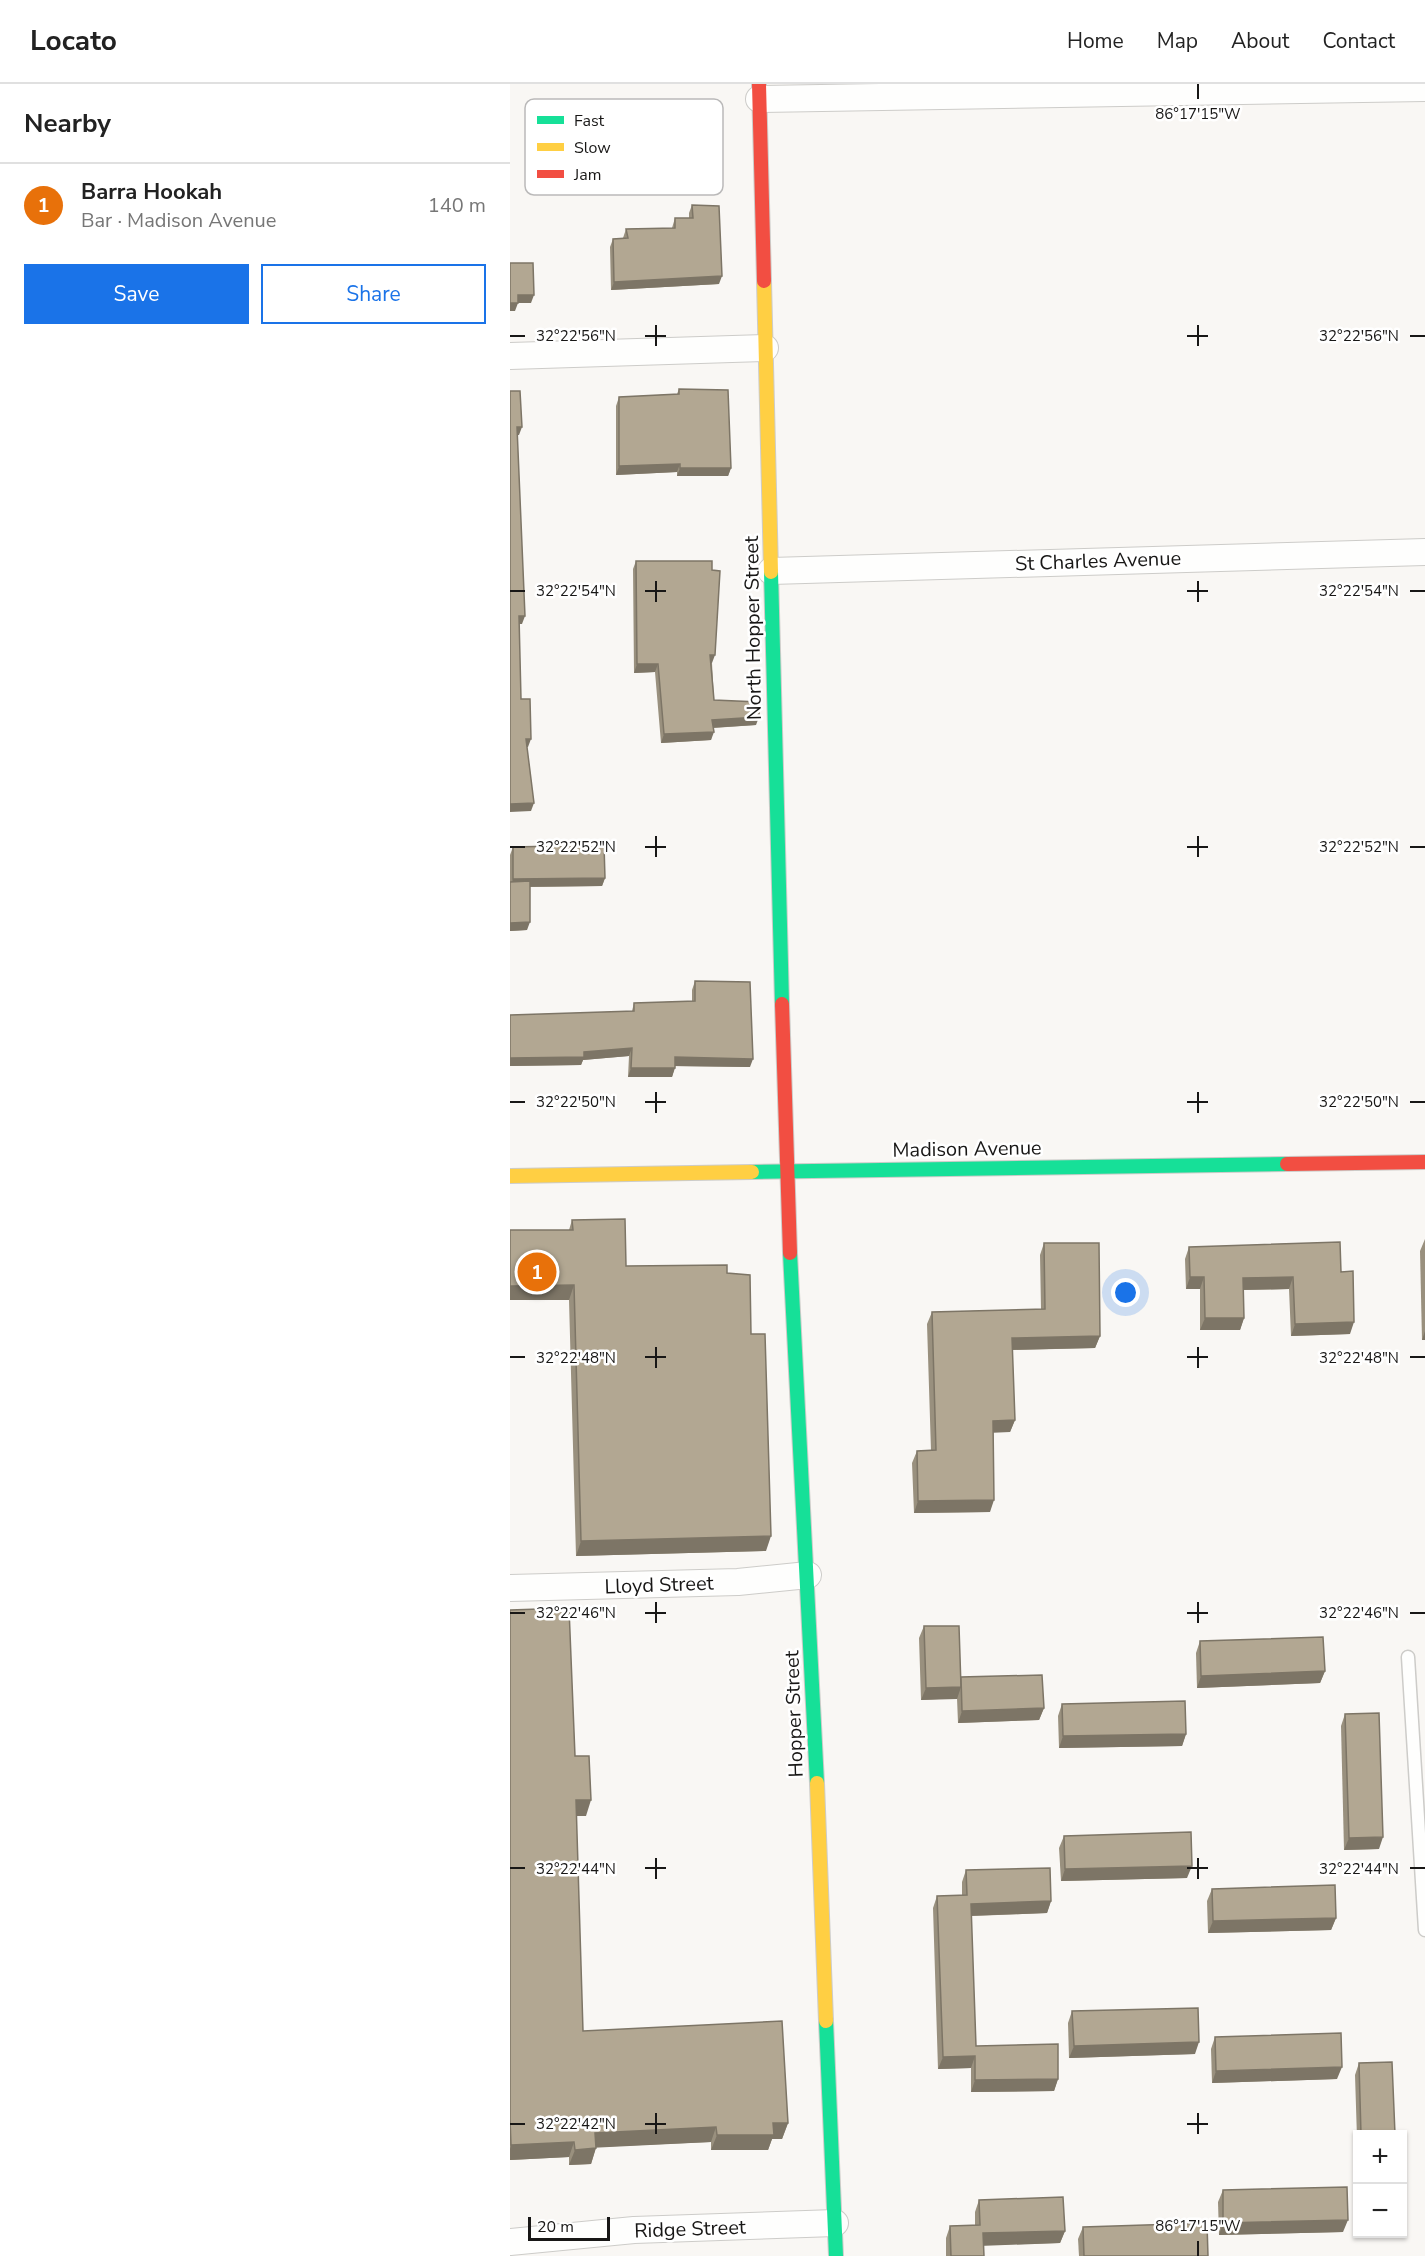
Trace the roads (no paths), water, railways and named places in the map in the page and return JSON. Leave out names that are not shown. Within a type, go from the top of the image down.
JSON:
[{"type":"street","points":[[759,92],[1425,88]]},
{"type":"street","name":"North Hopper Street","points":[[759,92],[786,1171]]},
{"type":"street","points":[[510,356],[765,348]]},
{"type":"street","name":"St Charles Avenue","points":[[771,571],[1425,552]]},
{"type":"street","name":"Madison Avenue","points":[[510,1176],[1425,1162]]},
{"type":"street","name":"Hopper Street","points":[[786,1171],[808,1575],[836,2256]]},
{"type":"street","name":"Lloyd Street","points":[[510,1588],[738,1582],[808,1575]]},
{"type":"street","name":"Ridge Street","points":[[510,2242],[634,2230],[835,2223]]},
{"type":"lane","points":[[1408,1657],[1425,1930]]},
{"type":"place","name":"Barra Hookah","points":[[537,1272]]}]
